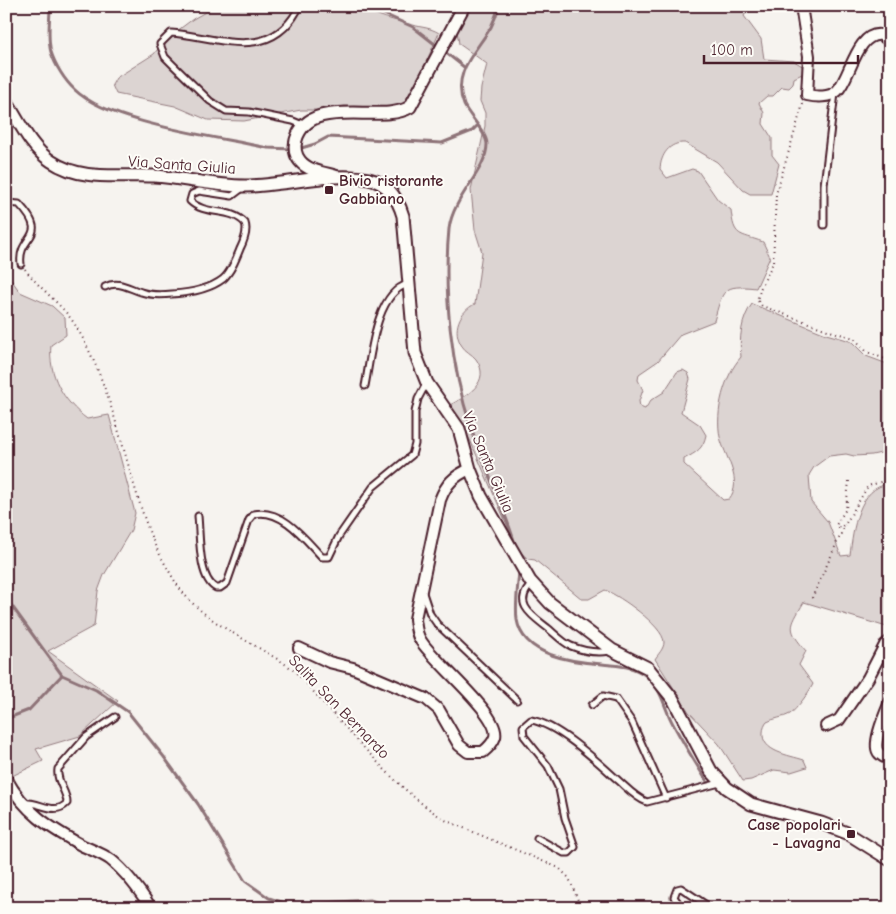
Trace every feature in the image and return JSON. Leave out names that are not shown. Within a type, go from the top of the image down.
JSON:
[{"type":"street","points":[[342,178],[308,168],[301,163],[295,152],[299,132],[322,116],[348,112],[390,115],[402,113],[410,107],[438,51],[459,19],[464,6]]},
{"type":"street","points":[[801,6],[810,56],[807,95],[817,97],[835,93],[841,85],[856,53],[867,41],[878,35],[888,40],[890,45]]},
{"type":"street","name":"Via Santa Giulia","points":[[6,100],[34,146],[51,161],[74,171],[107,178],[153,176],[244,186],[342,178],[370,179],[386,186],[396,198],[403,216],[415,353],[427,383],[458,429],[470,469],[481,496],[532,584],[550,603],[612,650],[648,668],[673,699],[711,771],[721,782],[751,804],[821,824],[847,834],[890,860]]},
{"type":"street","points":[[299,648],[329,662],[353,668],[426,699],[439,710],[459,745],[468,752],[483,752],[490,747],[495,737],[495,730],[489,718],[461,684],[426,648],[416,630],[415,619],[428,550],[445,487],[452,479],[470,469]]},
{"type":"street","points":[[826,726],[840,720],[868,678],[885,645],[890,640]]},
{"type":"street","points":[[890,702],[883,719],[876,747],[879,753],[890,760]]},
{"type":"street","points":[[6,778],[22,804],[53,830],[110,860],[139,890],[151,908]]},
{"type":"lane","points":[[297,11],[290,23],[277,34],[263,39],[243,43],[224,43],[171,34],[166,36],[160,44],[173,65],[210,101],[226,111],[249,112],[293,121],[305,126]]},
{"type":"lane","points":[[824,225],[824,184],[835,93]]},
{"type":"lane","points":[[105,287],[112,284],[120,284],[143,293],[170,295],[190,292],[223,279],[241,246],[246,232],[245,223],[235,215],[197,207],[190,202],[190,197],[199,191],[232,196],[244,186]]},
{"type":"lane","points":[[8,203],[19,204],[33,221],[35,227],[20,257],[21,264]]},
{"type":"lane","points":[[365,386],[383,306],[396,289],[408,284]]},
{"type":"lane","points":[[198,516],[204,570],[209,583],[216,588],[227,583],[249,520],[254,514],[272,514],[303,536],[322,557],[329,557],[339,536],[373,487],[412,455],[416,444],[415,412],[418,399],[427,383]]},
{"type":"lane","points":[[532,584],[526,590],[523,598],[528,612],[571,646],[589,651],[612,650]]},
{"type":"lane","points":[[421,588],[430,614],[437,624],[517,700]]},
{"type":"lane","points":[[592,705],[603,696],[616,699],[632,722],[666,798]]},
{"type":"lane","points":[[22,804],[30,802],[56,810],[62,809],[67,803],[67,798],[57,775],[58,769],[86,737],[115,717]]},
{"type":"lane","points":[[537,838],[564,853],[569,853],[575,847],[565,818],[559,788],[548,766],[524,736],[523,727],[531,720],[555,730],[586,752],[641,800],[652,802],[721,782]]},
{"type":"lane","points":[[682,908],[674,897],[677,889],[681,888],[711,908]]},
{"type":"path","points":[[807,95],[798,114],[790,152],[776,194],[773,264],[761,287],[757,300],[762,306],[854,338],[867,352],[890,362]]},
{"type":"path","name":"Salita San Bernardo","points":[[21,264],[42,291],[65,310],[91,356],[104,384],[151,536],[174,580],[187,598],[232,632],[290,668],[370,756],[434,813],[448,821],[535,857],[565,872],[576,893],[581,908]]},
{"type":"path","points":[[812,598],[846,523],[868,486],[890,479]]},
{"type":"path","points":[[846,523],[840,528],[836,524],[846,509],[850,481]]},
{"type":"shaded area","points":[[216,6],[362,6],[379,15],[439,33],[415,87],[403,103],[387,110],[345,106],[321,110],[301,110],[244,121],[208,120],[175,106],[116,94],[112,85],[116,78],[154,54],[165,40],[193,19]]},
{"type":"shaded area","points":[[471,6],[750,6],[744,16],[761,39],[764,59],[794,61],[804,67],[804,73],[794,78],[793,84],[789,88],[782,87],[773,96],[767,96],[759,103],[764,113],[763,124],[772,138],[772,155],[779,164],[771,194],[750,194],[743,190],[717,162],[685,143],[679,143],[670,147],[664,154],[660,169],[667,178],[692,169],[698,171],[718,200],[731,210],[736,230],[743,235],[763,242],[770,257],[756,288],[736,287],[726,291],[722,296],[714,321],[681,334],[658,361],[639,374],[638,380],[643,390],[639,401],[640,407],[645,409],[651,400],[664,392],[677,372],[683,370],[688,373],[690,379],[681,412],[700,425],[706,435],[701,447],[684,459],[684,464],[723,500],[729,499],[733,492],[734,476],[720,437],[720,406],[730,374],[741,357],[742,329],[745,316],[752,304],[826,334],[852,342],[866,356],[890,365],[890,451],[872,455],[854,456],[846,454],[829,456],[814,467],[809,475],[811,502],[828,522],[841,556],[850,555],[853,534],[859,511],[864,501],[879,487],[890,484],[890,628],[804,602],[795,617],[792,628],[793,632],[806,651],[799,665],[813,684],[793,712],[767,722],[763,732],[766,744],[771,748],[777,752],[804,760],[807,767],[791,772],[774,770],[751,780],[743,781],[719,744],[689,712],[655,659],[662,649],[664,642],[662,635],[649,620],[620,598],[605,590],[589,599],[582,599],[535,560],[528,559],[518,550],[470,440],[450,405],[470,393],[481,375],[476,359],[463,348],[457,334],[461,316],[475,304],[482,252],[475,230],[471,190],[485,126],[485,113],[480,101],[487,64],[459,44],[457,31]]},
{"type":"shaded area","points":[[6,276],[10,278],[20,292],[52,306],[65,318],[66,335],[51,345],[52,367],[55,377],[64,396],[87,419],[109,415],[135,513],[131,530],[104,575],[98,591],[94,626],[48,651],[118,701],[80,736],[36,749],[43,761],[12,776],[6,765]]},
{"type":"waterway","points":[[50,6],[49,41],[53,57],[68,82],[90,101],[132,118],[182,131],[268,148],[292,149]]},
{"type":"waterway","points":[[366,6],[413,27],[464,67]]},
{"type":"waterway","points":[[499,6],[491,27],[467,63],[461,83],[464,105],[484,135],[487,144],[482,164],[452,217],[447,253],[447,278],[450,329],[464,404],[476,442],[516,547]]},
{"type":"waterway","points":[[298,149],[315,144],[328,137],[442,143],[472,131],[477,126]]},
{"type":"waterway","points":[[519,571],[516,601],[517,620],[521,632],[529,642],[551,655],[564,659],[624,666],[635,669],[645,675],[656,686],[673,724],[708,783]]},
{"type":"waterway","points":[[6,598],[62,675],[96,690],[128,712],[198,804],[245,881],[269,898],[291,905],[370,900],[394,908]]},
{"type":"waterway","points":[[6,719],[29,710],[62,675]]},
{"type":"place","name":"Bivio ristorante Gabbiano","points":[[329,190]]},
{"type":"place","name":"Case popolari - Lavagna","points":[[851,834]]}]
